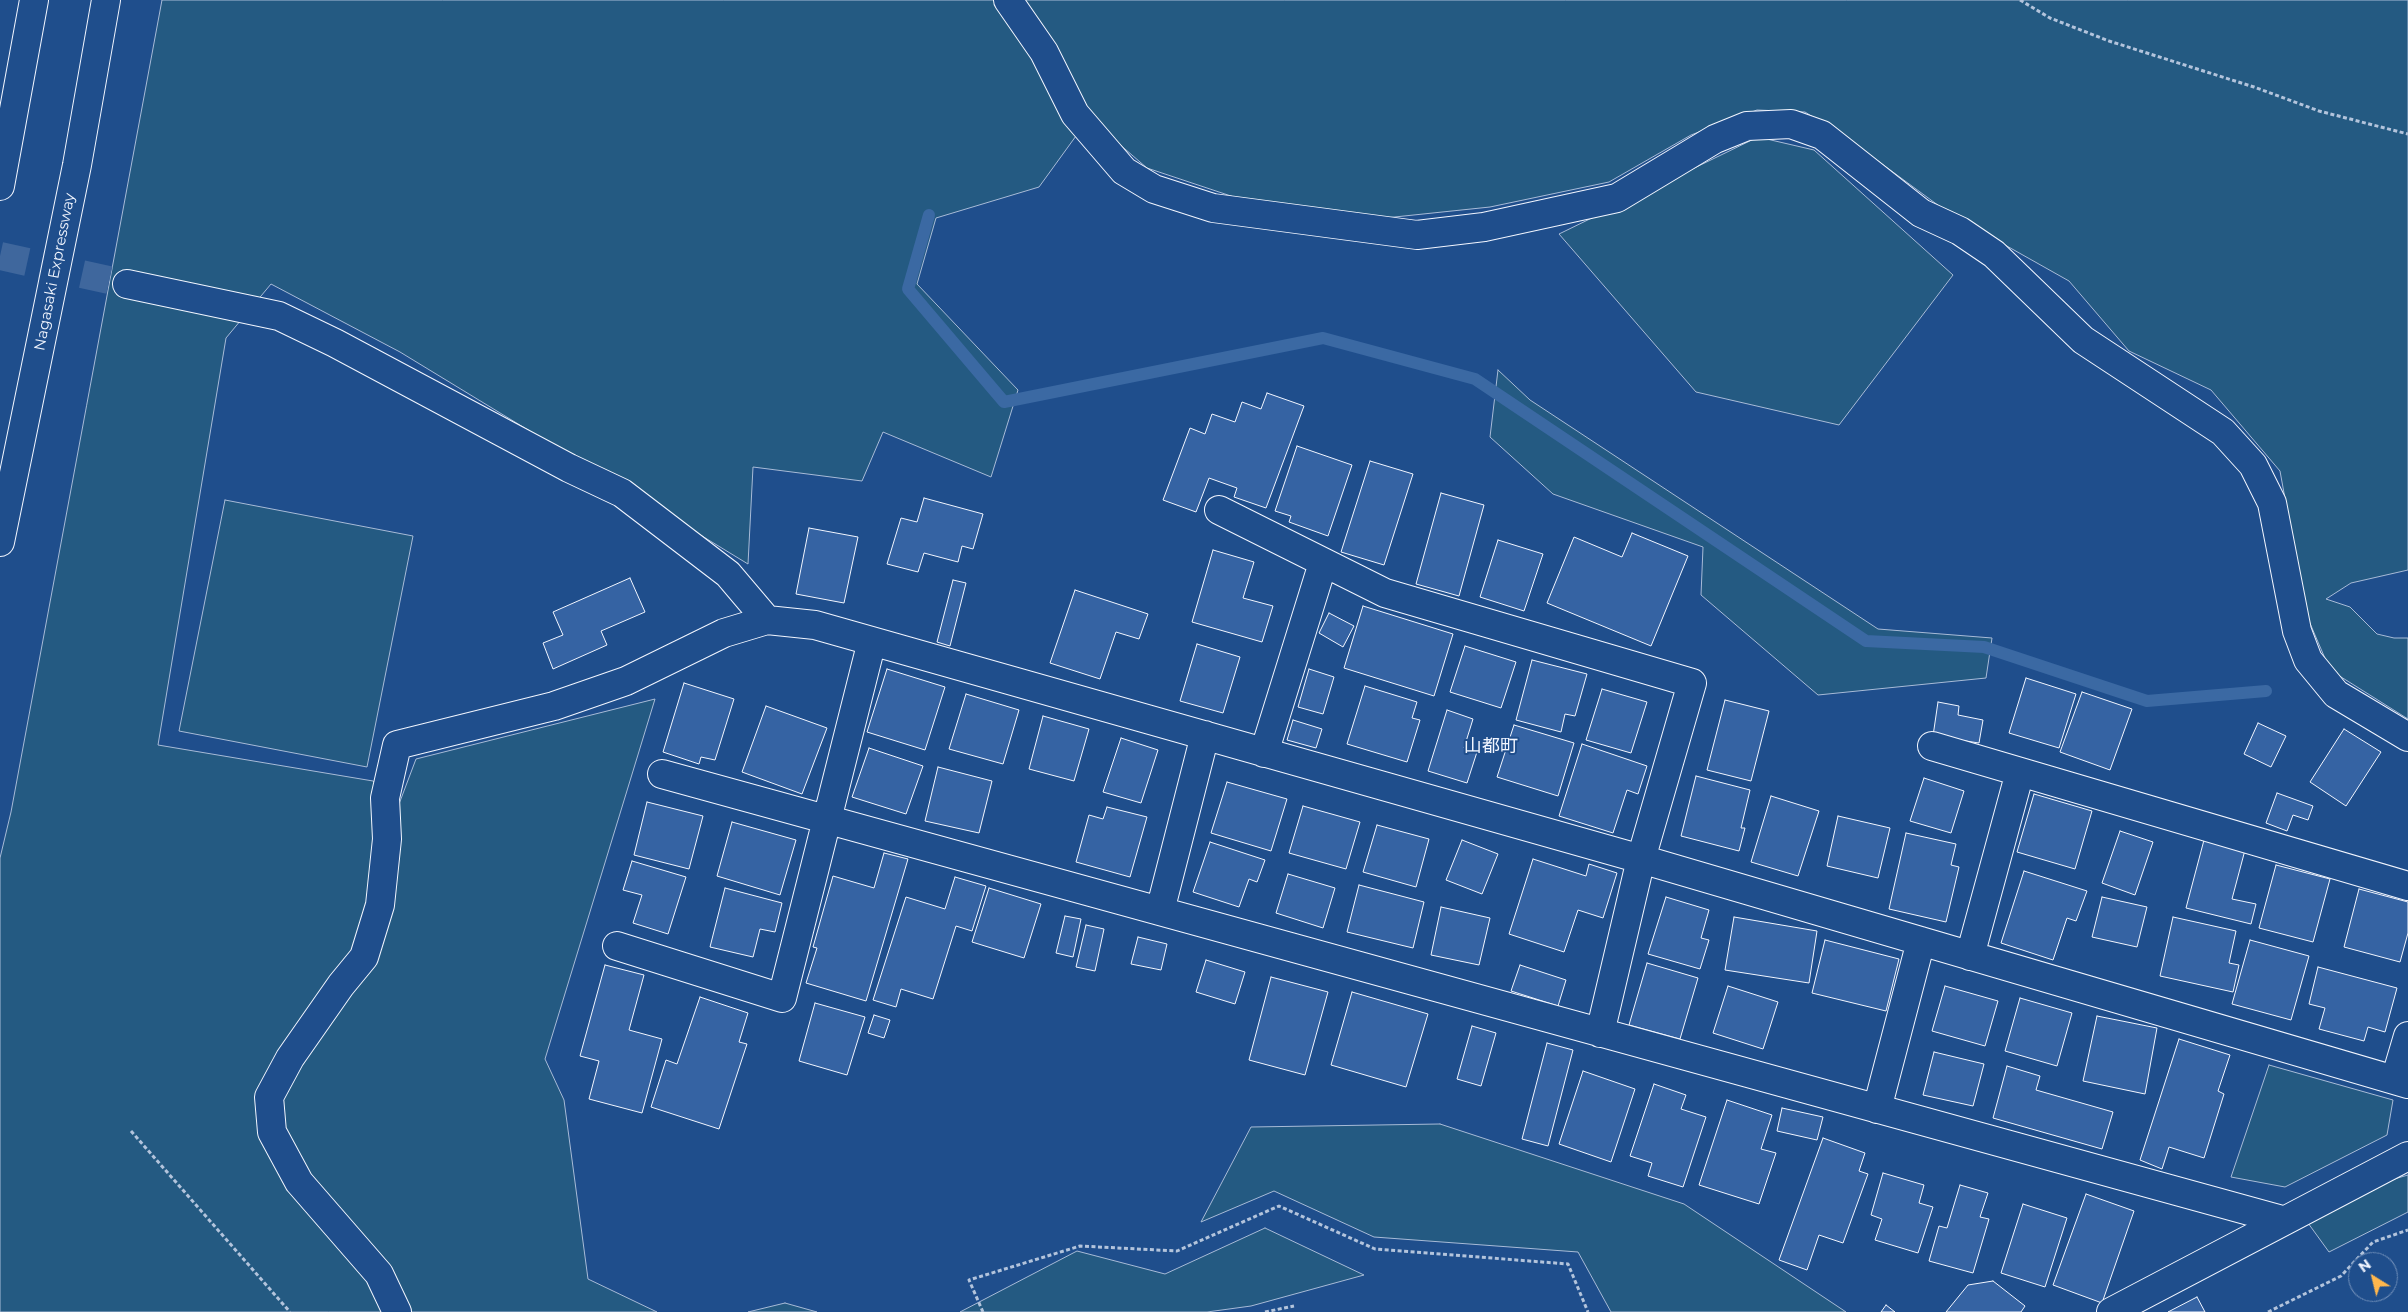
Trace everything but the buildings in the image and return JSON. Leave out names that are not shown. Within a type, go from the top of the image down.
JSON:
[{"type":"main road","points":[[0,186],[34,0]]},
{"type":"main road","name":"Nagasaki Expressway","points":[[0,542],[76,166],[106,0]]},
{"type":"main road","points":[[1008,0],[1044,52],[1075,114],[1124,171],[1154,189],[1213,208],[1417,235],[1484,227],[1618,198],[1715,139],[1747,126],[1791,124],[1822,135],[1921,213],[1960,231],[1994,254],[2083,340],[2223,432],[2253,465],[2272,503],[2297,631],[2308,660],[2336,694],[2408,737]]},
{"type":"main road","points":[[128,284],[279,316],[335,343],[570,468],[622,493],[728,574],[767,620]]},
{"type":"main road","points":[[1219,510],[1385,593],[1692,683],[1641,859],[1600,1032]]},
{"type":"main road","points":[[1264,753],[1324,563]]},
{"type":"main road","points":[[396,1312],[379,1274],[299,1182],[272,1132],[269,1097],[290,1058],[341,985],[364,957],[380,904],[387,839],[384,798],[397,745],[490,724],[626,682],[724,632],[767,620],[814,625],[872,641],[1641,859],[2402,1082],[2408,1036]]},
{"type":"main road","points":[[617,946],[782,998],[872,641]]},
{"type":"main road","points":[[1160,911],[1204,735]]},
{"type":"main road","points":[[1932,746],[2408,886]]},
{"type":"main road","points":[[1970,956],[2020,772]]},
{"type":"main road","points":[[662,774],[2282,1220]]},
{"type":"main road","points":[[1877,1108],[1921,941]]},
{"type":"main road","points":[[2111,1312],[2282,1220],[2408,1156]]},
{"type":"path","points":[[2020,0],[2050,18],[2109,41],[2254,87],[2319,111],[2408,134]]},
{"type":"path","points":[[131,1131],[290,1312]]},
{"type":"path","points":[[983,1312],[969,1280],[1080,1246],[1177,1251],[1279,1206],[1375,1249],[1568,1264],[1588,1312]]},
{"type":"path","points":[[2268,1312],[2341,1276],[2373,1242],[2408,1230]]},
{"type":"path","points":[[1265,1312],[1294,1306]]},
{"type":"shaded area","points":[[162,0],[2408,0],[2408,570],[2351,583],[2326,599],[2350,607],[2377,634],[2394,638],[2408,638],[2408,719],[2330,670],[2306,614],[2280,471],[2211,390],[2129,351],[2069,281],[1950,214],[1848,139],[1805,112],[1757,110],[1691,135],[1609,182],[1490,207],[1385,218],[1240,199],[1147,168],[1089,118],[1039,187],[936,218],[917,284],[1018,390],[991,477],[883,432],[862,481],[753,467],[748,564],[400,352],[271,284],[226,338],[158,745],[373,781],[399,804],[416,759],[655,699],[545,1059],[564,1100],[588,1279],[657,1312],[0,1312],[0,858],[11,812]]},
{"type":"shaded area","points":[[1758,137],[1814,150],[1953,275],[1839,425],[1696,392],[1559,234]]},
{"type":"shaded area","points":[[1498,370],[1530,400],[1878,629],[1992,638],[1986,678],[1818,695],[1701,595],[1703,547],[1553,494],[1490,437]]},
{"type":"shaded area","points":[[225,500],[413,536],[367,767],[179,731]]},
{"type":"shaded area","points":[[2269,1065],[2393,1100],[2387,1135],[2285,1187],[2231,1177]]},
{"type":"shaded area","points":[[1440,1124],[1684,1204],[1846,1312],[1611,1312],[1578,1252],[1374,1237],[1274,1191],[1201,1222],[1251,1127]]},
{"type":"shaded area","points":[[2408,1175],[2408,1212],[2329,1252],[2308,1223],[2384,1182]]},
{"type":"shaded area","points":[[1265,1228],[1364,1275],[1251,1306],[1207,1312],[960,1312],[1077,1251],[1165,1274]]},
{"type":"shaded area","points":[[785,1303],[817,1312],[748,1312]]},
{"type":"waterway","points":[[929,215],[908,289],[1004,402],[1323,338],[1475,379],[1866,641],[1984,647],[2147,701],[2266,691]]},
{"type":"tunnel","points":[[0,256],[127,284]]},
{"type":"district","name":"山都町","points":[[1491,747]]}]
